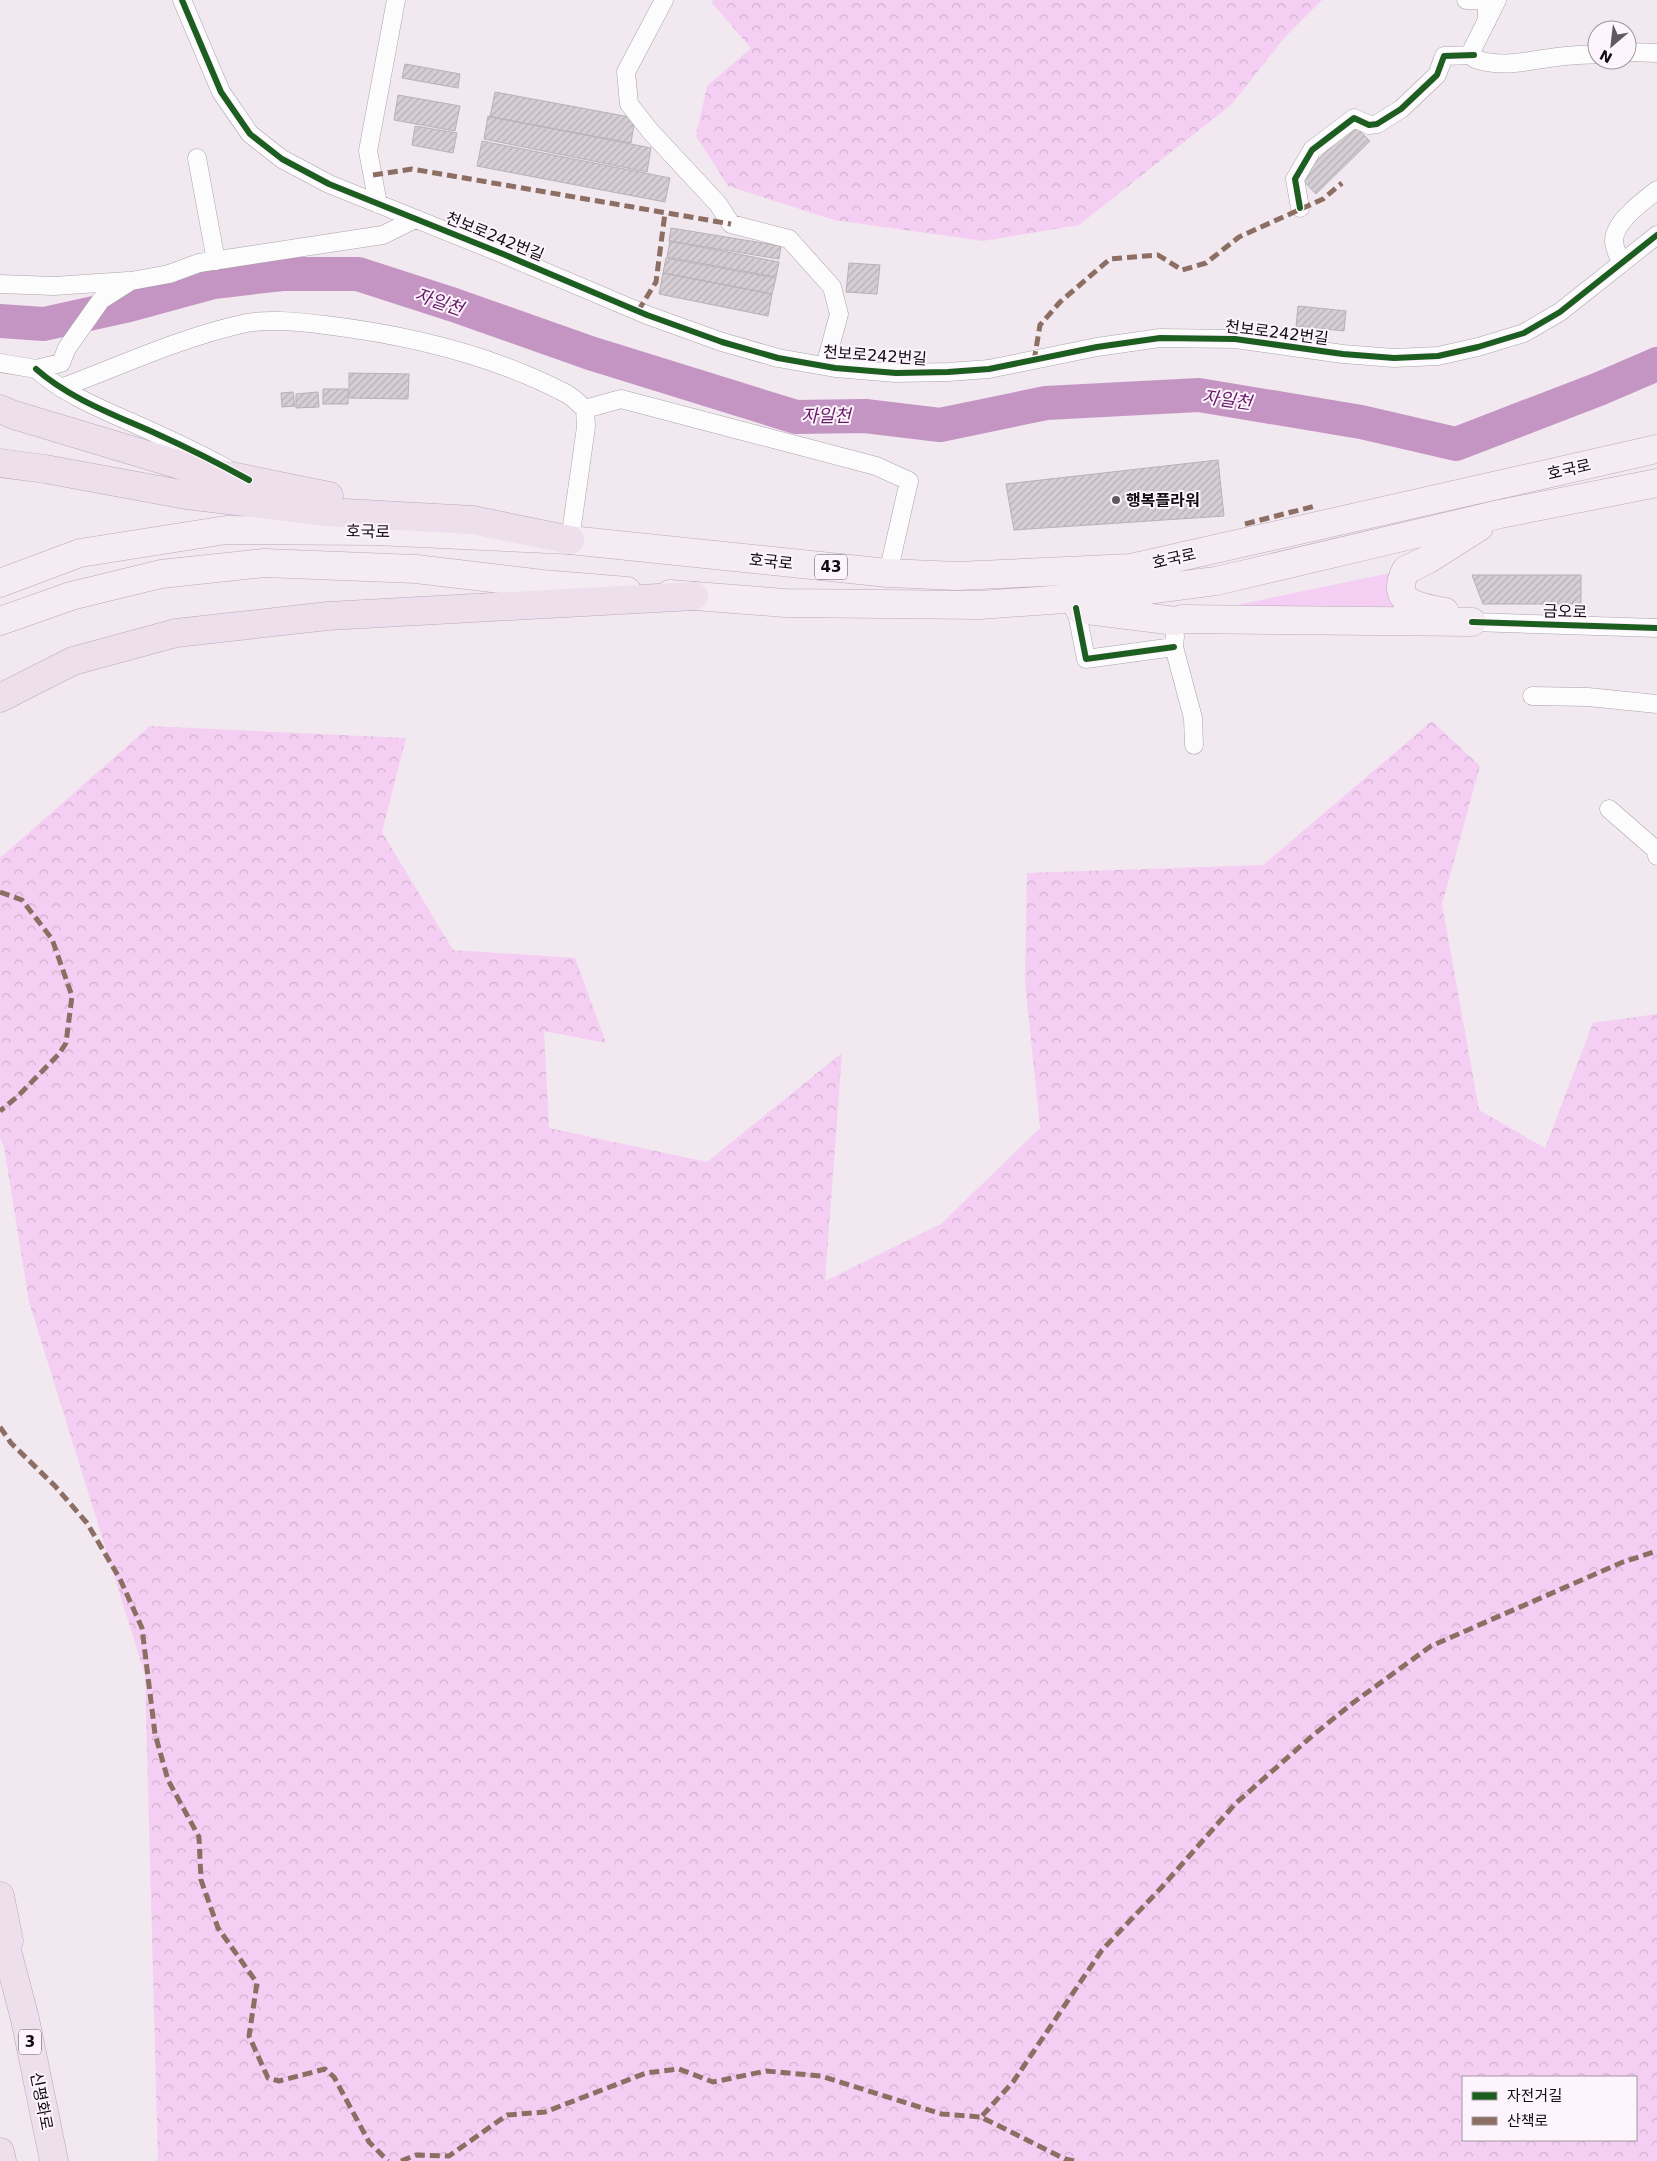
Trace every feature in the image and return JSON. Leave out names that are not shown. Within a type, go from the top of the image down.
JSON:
[{"type":"highway","points":[[7,412],[187,467],[249,480],[474,520],[570,540]]},
{"type":"highway","points":[[0,463],[205,497],[327,512],[474,520]]},
{"type":"highway","points":[[0,698],[73,661],[176,633],[328,616],[694,596]]},
{"type":"highway","points":[[0,1896],[25,2019]]},
{"type":"highway","name":"신평화로","points":[[0,1924],[25,2019],[54,2161]]},
{"type":"highway","points":[[0,2152],[2,2161]]},
{"type":"main road","name":"호국로","points":[[0,583],[80,553],[226,530],[376,531],[570,540],[888,573],[957,576],[1131,568],[1657,449]]},
{"type":"main road","name":"호국로","points":[[0,621],[71,596],[161,574],[264,562],[416,569],[542,584],[785,603],[980,605],[1093,597],[1216,581],[1500,514],[1657,483]]},
{"type":"main road","points":[[1472,622],[1455,615],[1414,606],[1403,592],[1402,580],[1406,570],[1427,560],[1500,514]]},
{"type":"main road","points":[[980,605],[1076,608],[1175,634],[1182,619],[1472,622]]},
{"type":"street","name":"천보로242번길","points":[[182,0],[220,92],[250,134],[282,159],[323,181],[666,322],[722,342],[778,358],[825,366],[896,373],[981,370],[1037,361],[1098,347],[1160,338],[1235,338],[1343,354],[1394,358],[1438,356],[1478,347],[1524,333],[1560,312],[1657,235]]},
{"type":"street","points":[[378,204],[368,151],[396,0]]},
{"type":"street","points":[[664,0],[626,72],[628,104],[651,132],[718,204],[731,224],[789,239],[832,287],[839,314],[825,366]]},
{"type":"street","points":[[1466,0],[1481,0],[1485,3],[1487,21]]},
{"type":"street","points":[[1498,0],[1472,50],[1475,59],[1484,62],[1518,64],[1557,57],[1587,55]]},
{"type":"street","points":[[1637,52],[1657,53]]},
{"type":"street","points":[[1300,208],[1295,179],[1312,150],[1354,118],[1369,125],[1377,124],[1401,109],[1437,75],[1444,56],[1474,55]]},
{"type":"street","points":[[197,158],[216,261]]},
{"type":"street","points":[[1622,264],[1614,242],[1616,230],[1636,207],[1657,190]]},
{"type":"street","points":[[0,284],[54,286],[131,281],[168,274],[199,263],[359,237],[382,235],[415,219]]},
{"type":"street","points":[[0,363],[36,369],[61,363],[67,348],[102,300],[131,281]]},
{"type":"street","points":[[61,388],[182,342],[244,323],[294,321],[366,330],[460,351],[569,395],[585,409],[586,427],[570,540]]},
{"type":"street","points":[[36,369],[61,388],[93,405],[196,451],[249,480]]},
{"type":"street","points":[[585,409],[621,399],[876,466],[909,481],[888,573]]},
{"type":"street","points":[[1076,608],[1086,659],[1175,634],[1193,718],[1194,745]]},
{"type":"street","name":"금오로","points":[[1472,622],[1657,628]]},
{"type":"street","points":[[1532,696],[1588,697],[1657,704]]},
{"type":"street","points":[[1609,809],[1656,850],[1657,856]]},
{"type":"green space","points":[[713,0],[1322,0],[1285,37],[1232,104],[1079,225],[983,241],[834,220],[728,186],[696,136],[707,86],[751,48],[712,3]]},
{"type":"green space","points":[[1395,572],[1405,612],[1227,607]]},
{"type":"green space","points":[[1432,721],[1480,766],[1442,904],[1479,1110],[1545,1148],[1593,1023],[1657,1014],[1657,2161],[158,2161],[145,1675],[29,1302],[4,1147],[0,1138],[0,858],[150,726],[406,738],[382,832],[453,950],[575,958],[606,1043],[544,1031],[549,1128],[707,1162],[842,1053],[825,1281],[941,1224],[1040,1128],[1025,982],[1027,873],[1263,865]]},
{"type":"building","points":[[405,64],[460,74],[458,88],[402,78]]},
{"type":"building","points":[[495,92],[635,118],[631,143],[490,117]]},
{"type":"building","points":[[398,95],[460,106],[455,131],[394,120]]},
{"type":"building","points":[[488,116],[651,148],[647,172],[484,139]]},
{"type":"building","points":[[1354,125],[1370,141],[1316,194],[1300,177]]},
{"type":"building","points":[[415,126],[457,133],[453,153],[412,145]]},
{"type":"building","points":[[482,141],[670,178],[665,202],[477,166]]},
{"type":"building","points":[[671,228],[781,246],[779,259],[669,241]]},
{"type":"building","points":[[670,241],[779,262],[776,277],[667,257]]},
{"type":"building","points":[[666,258],[776,278],[772,294],[663,273]]},
{"type":"building","points":[[849,263],[880,265],[877,294],[846,292]]},
{"type":"building","points":[[663,273],[772,294],[768,316],[659,294]]},
{"type":"building","points":[[1298,306],[1346,311],[1344,331],[1296,326]]},
{"type":"building","points":[[349,373],[409,374],[408,399],[349,398]]},
{"type":"building","points":[[323,389],[348,389],[348,404],[323,404]]},
{"type":"building","points":[[293,392],[295,406],[282,407],[281,393]]},
{"type":"building","points":[[318,392],[319,407],[296,408],[296,394]]},
{"type":"building","name":"행복플라워","points":[[1218,460],[1224,516],[1014,530],[1006,484]]},
{"type":"building","points":[[1472,575],[1581,575],[1581,604],[1483,604]]},
{"type":"waterway","name":"자일천","points":[[0,321],[44,324],[125,306],[213,282],[282,274],[358,274],[454,305],[590,353],[796,417],[865,416],[940,425],[1046,403],[1199,395],[1361,422],[1456,444],[1599,389],[1657,364]]},
{"type":"marked path","points":[[373,175],[412,169],[731,224]]},
{"type":"marked path","points":[[1034,361],[1040,325],[1060,302],[1110,259],[1158,255],[1182,270],[1206,263],[1239,237],[1323,199],[1342,183]]},
{"type":"marked path","points":[[638,311],[656,282],[665,213]]},
{"type":"marked path","points":[[1245,524],[1315,506]]},
{"type":"marked path","points":[[0,892],[22,900],[52,939],[72,996],[66,1043],[59,1054],[17,1097],[0,1111]]},
{"type":"marked path","points":[[0,1427],[11,1443],[55,1486],[87,1523],[120,1579],[142,1628],[155,1734],[168,1780],[199,1837],[201,1880],[218,1928],[257,1983],[249,2036],[268,2078],[279,2081],[325,2069],[334,2077],[369,2142],[388,2161]]},
{"type":"marked path","points":[[1074,2161],[1065,2159],[981,2117],[1013,2082],[1102,1950],[1161,1888],[1235,1804],[1312,1736],[1354,1702],[1431,1646],[1623,1562],[1657,1551]]},
{"type":"marked path","points":[[401,2161],[416,2155],[449,2156],[507,2115],[545,2112],[646,2073],[679,2069],[713,2082],[766,2071],[821,2076],[942,2114],[981,2117]]},
{"type":"cycle path","points":[[182,0],[221,92],[250,134],[282,159],[329,184],[503,254],[647,315],[722,342],[778,358],[835,368],[896,373],[989,369],[1097,347],[1160,338],[1235,339],[1343,354],[1394,358],[1438,356],[1478,347],[1524,333],[1560,312],[1657,235]]},
{"type":"cycle path","points":[[1300,208],[1295,179],[1312,150],[1354,118],[1369,125],[1377,124],[1401,109],[1437,75],[1444,56],[1474,55]]},
{"type":"cycle path","points":[[36,369],[49,380],[78,398],[180,445],[249,480]]},
{"type":"cycle path","points":[[1076,608],[1086,659],[1174,647]]},
{"type":"cycle path","points":[[1472,622],[1657,628]]},
{"type":"place","name":"행복플라워","points":[[1116,500]]}]
